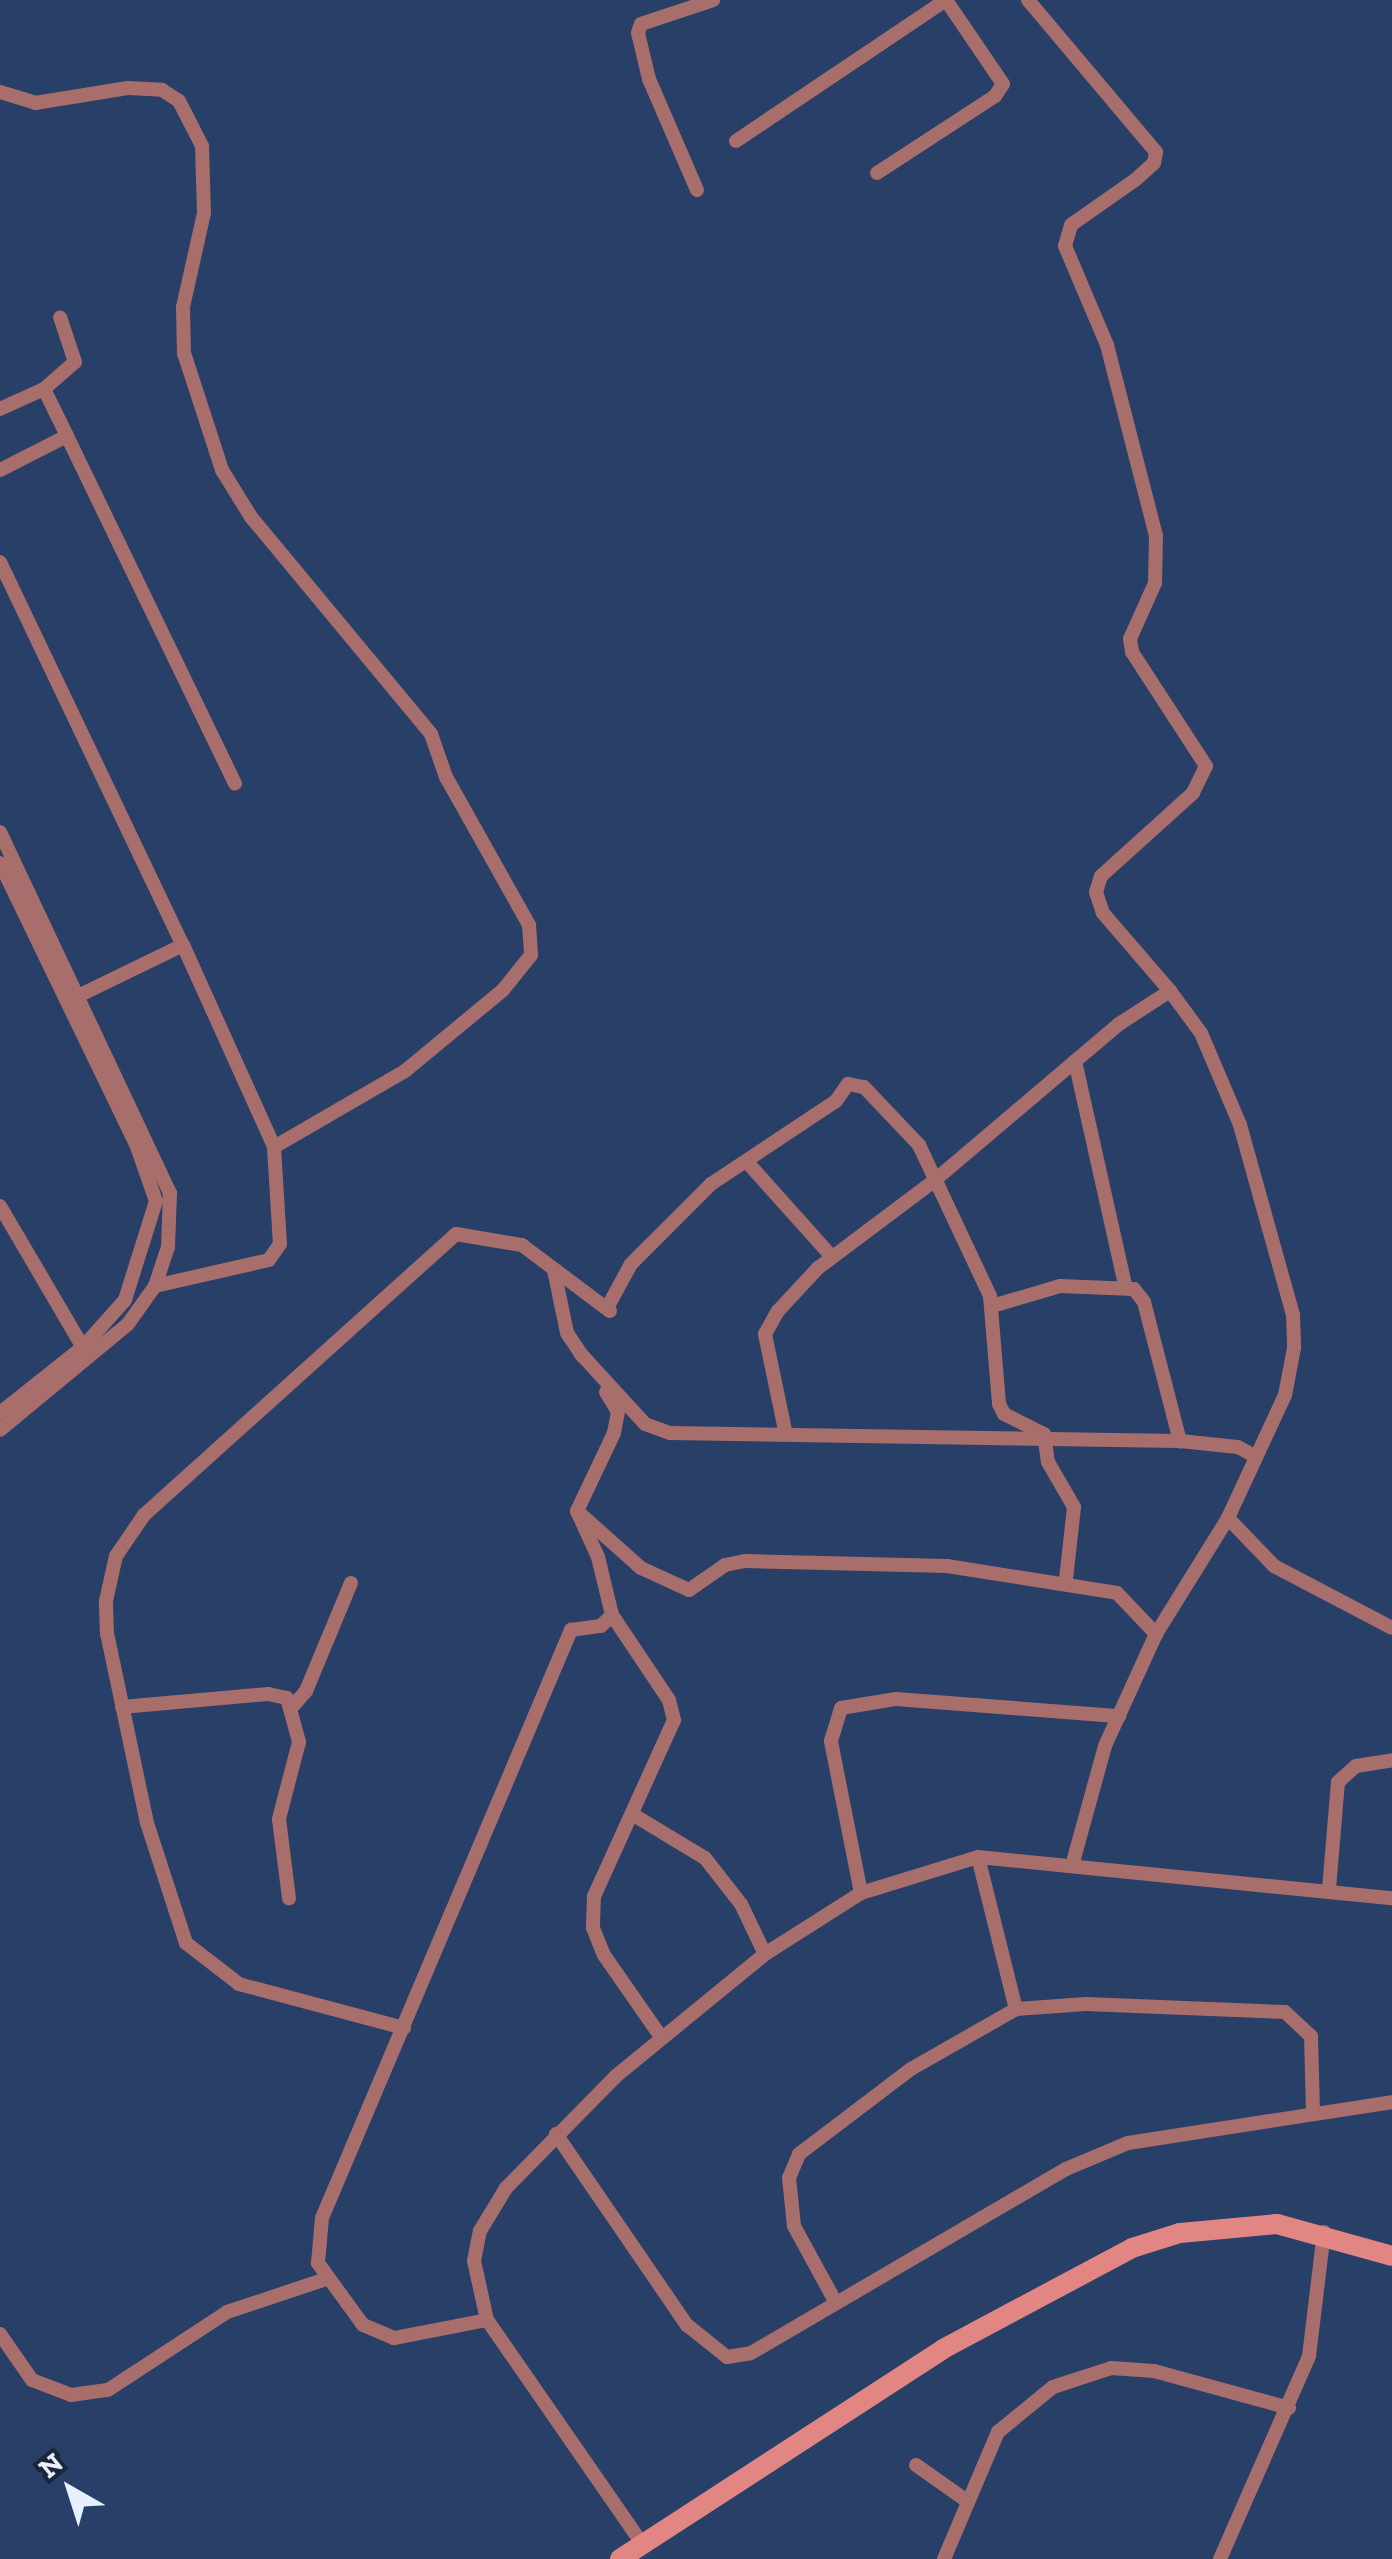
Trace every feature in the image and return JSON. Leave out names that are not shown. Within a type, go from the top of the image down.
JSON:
[{"type":"main road","points":[[620,2559],[943,2349],[1132,2248],[1233,2226],[1324,2232],[1392,2256]]},
{"type":"street","points":[[697,190],[649,79],[638,33],[640,24],[713,0]]},
{"type":"street","points":[[736,141],[946,0],[1003,84],[995,96],[878,172]]},
{"type":"street","points":[[1028,0],[1156,152],[1154,163],[1135,180],[1072,225],[1065,246],[1107,345],[1156,536],[1156,582],[1130,639],[1132,652],[1206,766],[1193,793],[1101,876],[1096,892],[1102,913],[1170,991],[1200,1033],[1240,1125],[1293,1315],[1285,1395],[1228,1518],[1156,1634],[1119,1716],[1072,1862]]},
{"type":"street","points":[[0,92],[35,103],[128,88],[162,90],[179,102],[202,146],[203,196],[183,307],[184,352],[222,470],[251,518],[431,734],[446,777],[529,925],[530,954],[502,990],[405,1071],[274,1147]]},
{"type":"street","points":[[0,409],[44,389],[76,362],[60,317]]},
{"type":"street","points":[[44,389],[235,784]]},
{"type":"street","points":[[0,470],[68,436]]},
{"type":"street","points":[[0,562],[183,945],[274,1147],[280,1244],[269,1260],[155,1286]]},
{"type":"street","points":[[0,832],[170,1194],[168,1247],[155,1286],[0,1430]]},
{"type":"street","points":[[0,863],[136,1144],[156,1201],[126,1300],[87,1353],[0,1413]]},
{"type":"street","points":[[76,996],[183,945]]},
{"type":"street","points":[[785,1430],[765,1334],[778,1311],[832,1257],[935,1180],[1075,1062],[1170,991]]},
{"type":"street","points":[[1075,1062],[1126,1285],[1144,1302],[1180,1441]]},
{"type":"street","points":[[610,1311],[631,1264],[712,1184],[748,1163],[854,1083],[898,1120],[935,1180],[992,1306],[999,1404],[1004,1414],[1044,1434]]},
{"type":"street","points":[[748,1163],[832,1257]]},
{"type":"street","points":[[0,1206],[87,1353]]},
{"type":"street","points":[[404,2028],[239,1984],[186,1944],[146,1823],[122,1707],[106,1600],[116,1556],[144,1516],[456,1234],[522,1245],[610,1311]]},
{"type":"street","points":[[610,1311],[554,1270],[567,1333],[618,1412],[577,1511],[612,1615],[669,1700],[674,1720],[594,1896],[593,1928],[604,1956],[661,2038]]},
{"type":"street","points":[[992,1306],[1060,1286],[1126,1285]]},
{"type":"street","points":[[580,1352],[645,1424],[670,1433],[785,1430],[1044,1434],[1180,1441],[1238,1448],[1254,1456]]},
{"type":"street","points":[[1044,1434],[1048,1462],[1074,1507],[1066,1580]]},
{"type":"street","points":[[577,1511],[641,1568],[689,1590],[725,1565],[746,1561],[947,1566],[1066,1580],[1117,1593],[1156,1634]]},
{"type":"street","points":[[1228,1518],[1274,1566],[1392,1628]]},
{"type":"street","points":[[289,1898],[279,1820],[299,1742],[294,1706],[306,1691],[351,1583]]},
{"type":"street","points":[[487,2320],[394,2338],[363,2325],[318,2263],[322,2218],[571,1630],[602,1626],[612,1615]]},
{"type":"street","points":[[122,1707],[268,1694],[294,1706]]},
{"type":"street","points":[[861,1893],[831,1740],[841,1708],[896,1699],[1119,1716]]},
{"type":"street","points":[[1328,1889],[1338,1782],[1356,1766],[1392,1760]]},
{"type":"street","points":[[632,1814],[705,1858],[741,1904],[766,1954]]},
{"type":"street","points":[[978,1857],[1016,2009]]},
{"type":"street","points":[[643,2545],[487,2320],[474,2262],[480,2231],[506,2188],[556,2134],[661,2038],[766,1954],[861,1893],[978,1857],[1072,1862],[1212,1883],[1328,1889],[1392,1898]]},
{"type":"street","points":[[836,2303],[794,2226],[789,2178],[800,2154],[912,2069],[1016,2009],[1086,2004],[1285,2012],[1311,2036],[1313,2111]]},
{"type":"street","points":[[556,2134],[707,2346],[726,2356],[751,2352],[1066,2169],[1128,2144],[1313,2111],[1392,2102]]},
{"type":"street","points":[[1220,2559],[1309,2356],[1324,2232]]},
{"type":"street","points":[[0,2334],[32,2380],[71,2395],[108,2390],[227,2312],[326,2279]]},
{"type":"street","points":[[944,2559],[990,2445],[1020,2408],[1084,2374],[1154,2371],[1289,2408]]},
{"type":"street","points":[[916,2465],[967,2501]]}]
